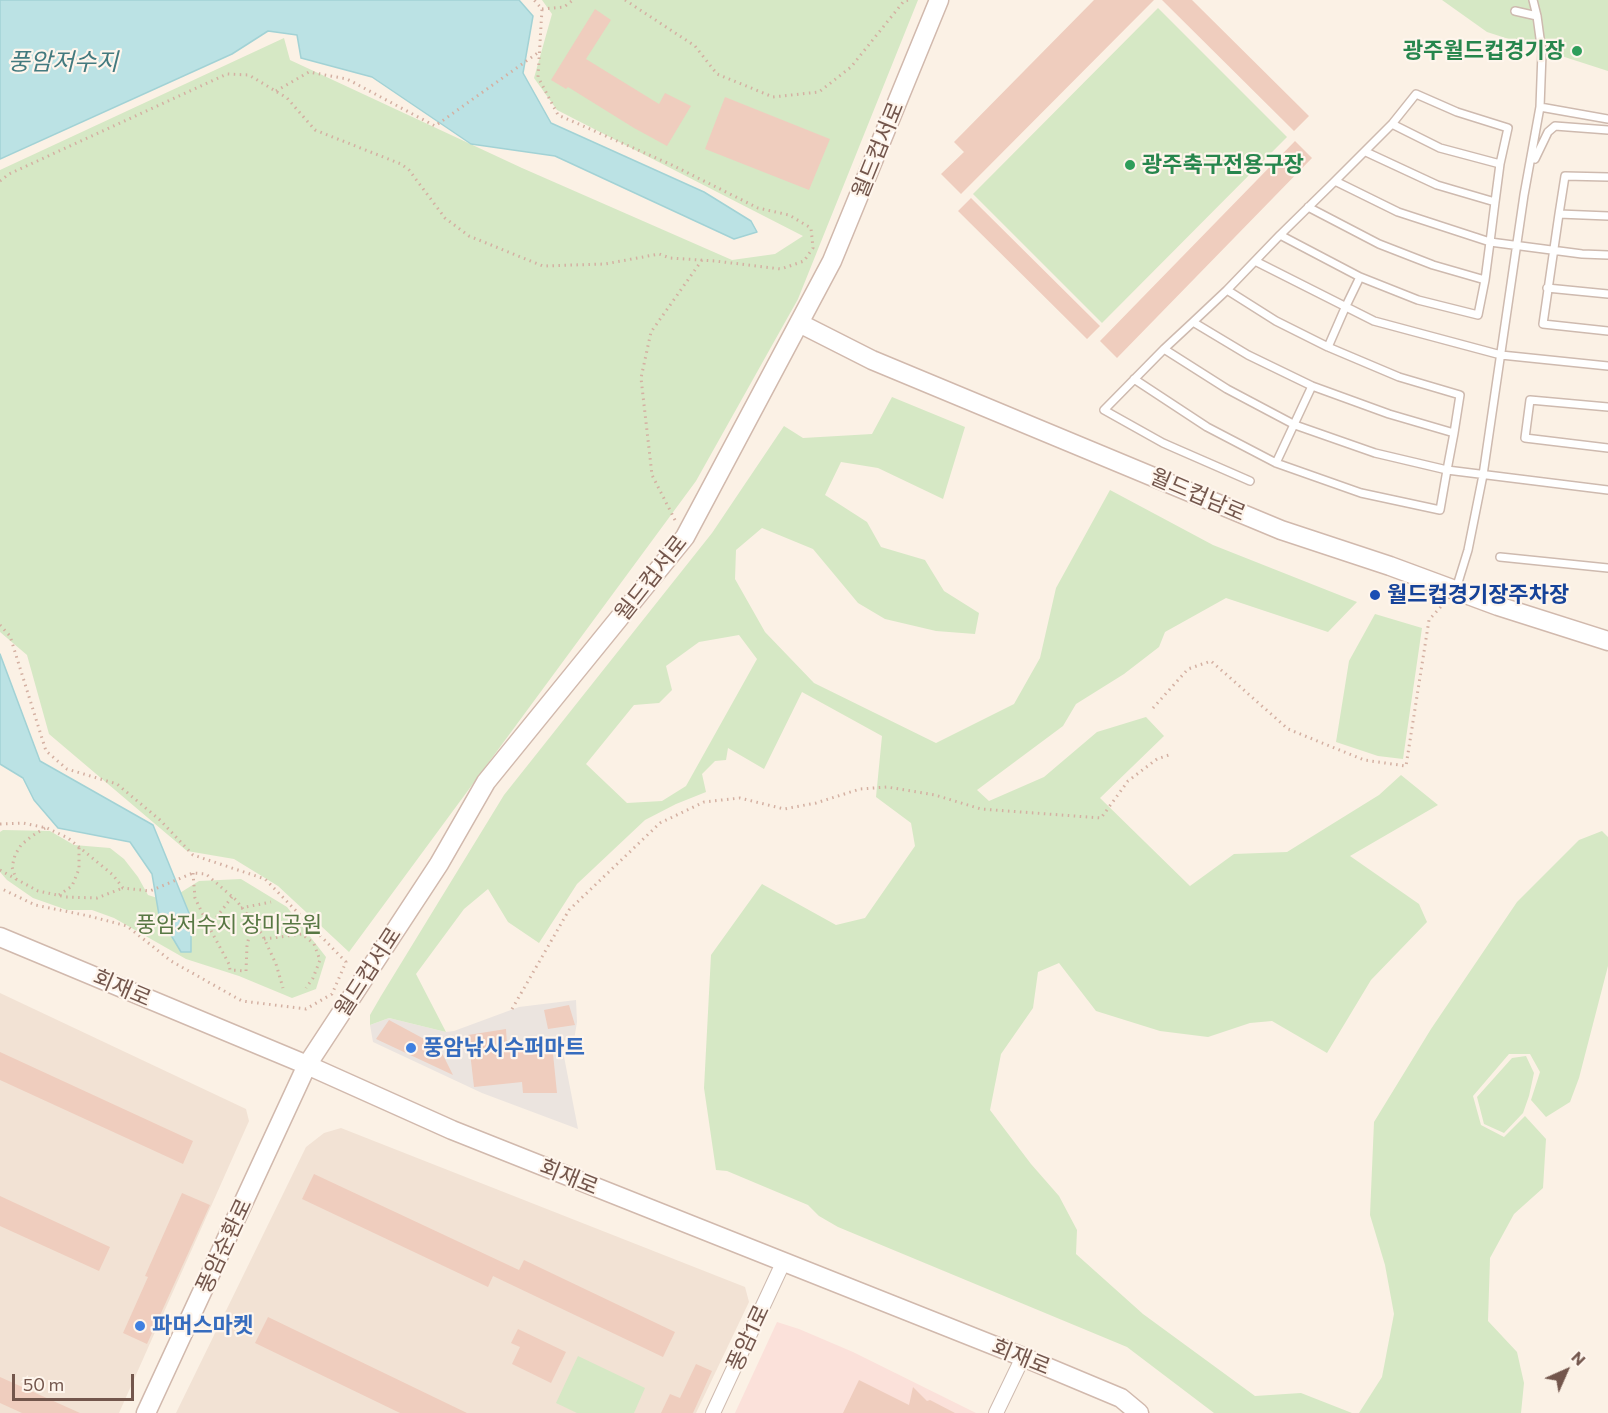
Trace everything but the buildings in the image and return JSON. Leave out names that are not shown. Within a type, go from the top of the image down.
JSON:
[{"type":"street","name":"월드컵서로","points":[[284,1111],[307,1065],[439,864],[486,782],[685,537],[832,261],[939,0]]},
{"type":"street","name":"월드컵남로","points":[[799,323],[872,360],[1270,525],[1608,641]]},
{"type":"street","name":"회재로","points":[[0,937],[307,1065],[452,1130],[1023,1357],[1121,1398],[1139,1413]]},
{"type":"street","name":"풍암순환로","points":[[146,1413],[284,1111]]},
{"type":"street","name":"풍암1로","points":[[713,1413],[783,1263]]},
{"type":"street","points":[[996,1413],[1023,1357]]},
{"type":"lane","points":[[1455,590],[1468,550],[1482,475],[1540,107],[1542,53],[1538,16],[1533,0]]},
{"type":"lane","points":[[1515,11],[1538,16]]},
{"type":"lane","points":[[1250,481],[1163,443],[1104,410],[1308,207],[1366,152],[1416,94],[1457,112],[1508,128],[1500,164],[1485,280],[1478,315],[1418,300],[1360,277],[1280,235]]},
{"type":"lane","points":[[1540,107],[1608,119]]},
{"type":"lane","points":[[1392,124],[1440,148],[1500,164]]},
{"type":"lane","points":[[1530,170],[1548,132],[1555,126],[1608,130]]},
{"type":"lane","points":[[1366,152],[1437,185],[1495,202]]},
{"type":"lane","points":[[1608,177],[1564,176],[1543,324],[1608,331]]},
{"type":"lane","points":[[1335,181],[1398,212],[1490,242],[1608,255]]},
{"type":"lane","points":[[1308,207],[1379,244],[1433,265],[1485,280]]},
{"type":"lane","points":[[1559,214],[1608,216]]},
{"type":"lane","points":[[1255,261],[1374,321],[1501,355],[1608,366]]},
{"type":"lane","points":[[1328,347],[1360,277]]},
{"type":"lane","points":[[1547,288],[1608,294]]},
{"type":"lane","points":[[1134,379],[1207,427],[1276,463],[1361,492],[1440,510],[1460,395],[1399,377],[1328,347],[1276,321],[1227,290]]},
{"type":"lane","points":[[1193,322],[1248,355],[1312,386],[1389,414],[1454,433]]},
{"type":"lane","points":[[1164,349],[1227,389],[1295,425],[1375,453],[1448,470],[1608,490]]},
{"type":"lane","points":[[1276,463],[1312,386]]},
{"type":"lane","points":[[1608,407],[1530,400],[1525,438],[1608,448]]},
{"type":"lane","points":[[1500,557],[1608,568]]},
{"type":"path","points":[[0,181],[9,174],[227,74],[249,75],[287,98],[315,130],[400,164],[409,170],[445,218],[469,236],[543,266],[605,264],[659,254],[670,258],[781,269],[804,261],[813,248],[811,228],[789,215],[758,208],[672,165],[558,115],[538,77],[542,9],[534,0]]},
{"type":"path","points":[[542,9],[564,7],[573,0]]},
{"type":"path","points":[[625,0],[695,46],[717,74],[773,98],[819,92],[851,67],[904,1],[909,0]]},
{"type":"path","points":[[276,91],[309,72],[347,80],[435,126],[540,52]]},
{"type":"path","points":[[685,537],[652,475],[642,378],[651,332],[702,260]]},
{"type":"path","points":[[1153,708],[1188,669],[1211,661],[1288,729],[1364,760],[1406,766],[1429,620],[1455,590]]},
{"type":"path","points":[[0,625],[10,636],[46,751],[67,769],[117,784],[160,820],[193,855],[265,879],[346,962],[332,994],[306,1009],[242,1001],[171,961],[127,926],[35,904],[0,888]]},
{"type":"path","points":[[512,1009],[569,910],[660,823],[704,802],[740,798],[784,809],[860,789],[887,787],[936,795],[981,810],[1101,818],[1128,781],[1157,759],[1173,754]]},
{"type":"path","points":[[0,824],[23,823],[47,828],[79,846],[112,875],[123,888]]},
{"type":"path","points":[[16,879],[12,867],[15,855],[26,840],[47,828]]},
{"type":"path","points":[[58,896],[72,886],[79,869],[79,846]]},
{"type":"path","points":[[0,870],[38,891],[58,896],[97,898],[123,888],[150,891],[193,873],[207,874],[242,908],[264,939],[276,964],[283,988]]},
{"type":"path","points":[[193,873],[195,897],[230,964],[230,970],[246,971],[247,946],[252,922]]},
{"type":"path","points":[[209,927],[232,897]]},
{"type":"path","points":[[242,908],[271,902]]},
{"type":"path","points":[[264,939],[302,934],[314,944],[320,960],[306,988]]},
{"type":"shaded area","points":[[0,993],[246,1109],[249,1121],[119,1413],[0,1413]]},
{"type":"shaded area","points":[[576,1000],[577,1022],[574,1040],[561,1041],[578,1129],[482,1093],[373,1042],[370,1025],[389,1018],[446,1032],[519,1007]]},
{"type":"shaded area","points":[[341,1128],[745,1287],[749,1302],[696,1413],[176,1413],[306,1147],[324,1133]]},
{"type":"shaded area","points":[[777,1322],[853,1352],[976,1413],[735,1413]]},
{"type":"green space","points":[[542,0],[918,0],[798,299],[696,481],[349,952],[278,886],[234,859],[187,851],[49,734],[27,655],[0,632],[0,170],[284,38],[290,60],[522,168],[732,260],[775,254],[803,236],[557,110],[534,78],[552,14]]},
{"type":"green space","name":"광주월드컵경기장","points":[[1442,0],[1608,0],[1608,71],[1487,32]]},
{"type":"green space","name":"광주축구전용구장","points":[[1158,8],[1287,137],[1102,323],[973,194]]},
{"type":"green space","points":[[892,397],[965,427],[943,499],[878,468],[841,462],[825,495],[867,522],[881,547],[925,560],[944,591],[979,613],[975,634],[936,631],[885,619],[858,603],[813,549],[762,528],[736,550],[735,579],[765,632],[814,683],[936,743],[1014,704],[1040,658],[1056,588],[1110,490],[1213,545],[1357,602],[1328,632],[1226,598],[1165,632],[1159,647],[1124,674],[1076,704],[1063,726],[977,790],[989,801],[1044,777],[1097,732],[1146,717],[1164,736],[1100,798],[1190,886],[1234,854],[1287,852],[1379,795],[1401,775],[1438,805],[1350,856],[1419,904],[1427,922],[1371,980],[1327,1053],[1272,1021],[1250,1023],[1208,1037],[1160,1031],[1096,1011],[1059,963],[1038,972],[1033,1008],[1001,1054],[990,1110],[1031,1164],[1059,1196],[1077,1230],[1076,1254],[1143,1314],[1255,1396],[1301,1393],[1352,1413],[1214,1413],[1127,1347],[838,1227],[819,1216],[808,1205],[727,1171],[716,1170],[704,1088],[711,955],[762,884],[836,925],[865,918],[915,846],[911,823],[876,797],[882,736],[802,692],[764,769],[728,748],[726,760],[715,761],[702,774],[706,792],[645,820],[577,884],[539,943],[508,922],[488,889],[464,909],[416,974],[446,1032],[389,1018],[370,1025],[370,1015],[381,996],[504,795],[712,533],[784,426],[803,438],[872,434]],"holes":[[[739,635],[757,659],[686,786],[662,801],[627,803],[586,764],[634,705],[659,703],[672,690],[666,666],[699,642]]]},
{"type":"green space","points":[[1375,614],[1422,628],[1403,759],[1378,756],[1336,742],[1349,661]]},
{"type":"green space","name":"풍암저수지 장미공원","points":[[3,830],[50,831],[74,845],[110,848],[124,859],[148,895],[167,901],[199,881],[241,879],[287,907],[326,957],[316,989],[292,998],[239,976],[186,959],[114,918],[92,910],[67,910],[33,898],[7,880],[0,872],[0,832]]},
{"type":"green space","points":[[1602,831],[1608,837],[1608,966],[1579,1078],[1570,1102],[1546,1117],[1531,1100],[1540,1072],[1530,1054],[1509,1054],[1473,1096],[1481,1125],[1504,1137],[1525,1116],[1546,1139],[1543,1188],[1514,1214],[1490,1258],[1488,1321],[1517,1352],[1524,1383],[1521,1413],[1359,1413],[1382,1377],[1394,1314],[1385,1265],[1370,1215],[1374,1122],[1431,1029],[1517,902],[1579,840]]},
{"type":"green space","points":[[1526,1056],[1534,1073],[1529,1096],[1523,1113],[1504,1133],[1484,1124],[1477,1097],[1512,1058]]},
{"type":"green space","points":[[578,1356],[645,1388],[634,1413],[577,1413],[556,1403]]},
{"type":"water","name":"풍암저수지","points":[[0,0],[519,0],[533,16],[523,73],[551,123],[704,192],[751,221],[757,232],[734,239],[555,156],[471,144],[372,77],[301,58],[297,35],[268,31],[232,54],[0,159]]},
{"type":"water","points":[[0,654],[40,761],[153,825],[191,918],[191,952],[181,952],[159,915],[152,874],[130,842],[58,828],[34,800],[23,778],[0,764]]},
{"type":"place","name":"광주월드컵경기장","points":[[1577,51]]},
{"type":"place","name":"광주축구전용구장","points":[[1130,165]]},
{"type":"place","name":"월드컵경기장주차장","points":[[1375,595]]},
{"type":"place","name":"풍암낚시수퍼마트","points":[[411,1048]]},
{"type":"place","name":"파머스마켓","points":[[140,1326]]}]
